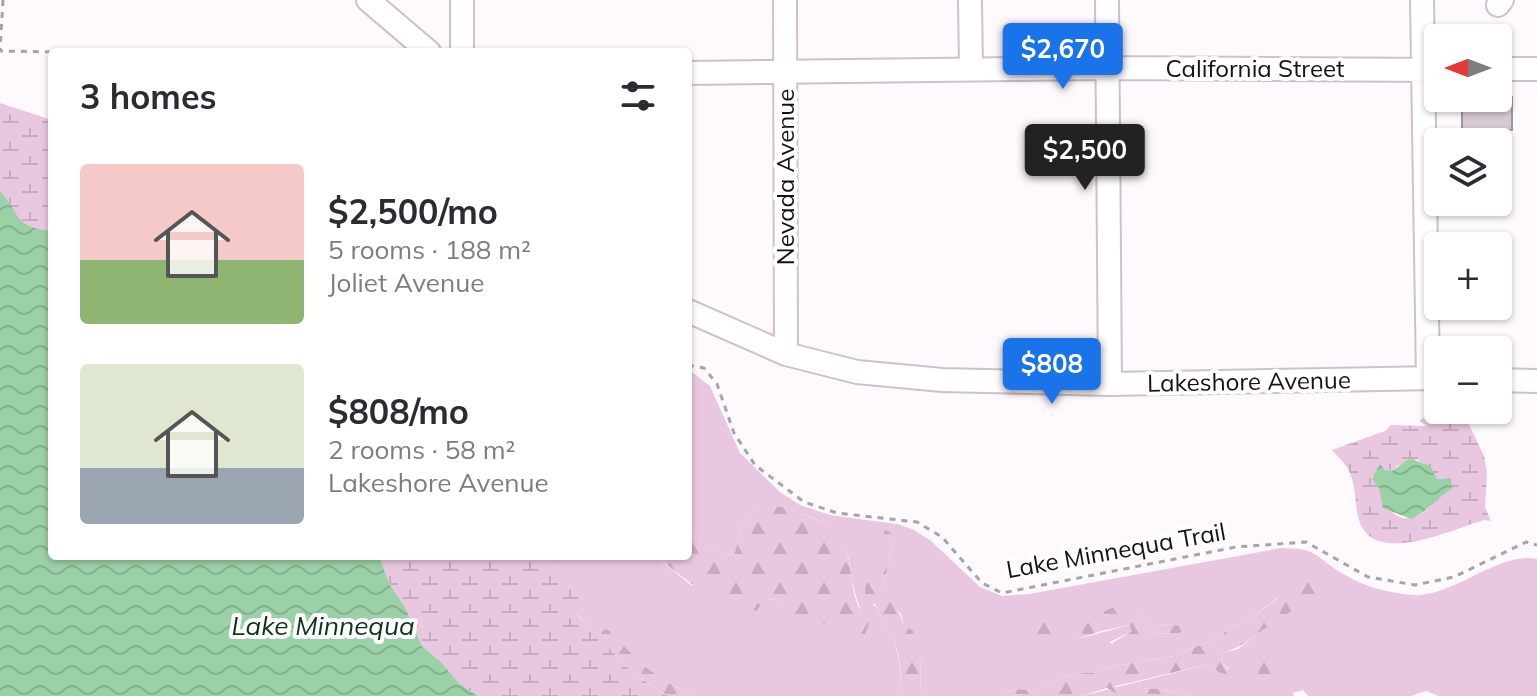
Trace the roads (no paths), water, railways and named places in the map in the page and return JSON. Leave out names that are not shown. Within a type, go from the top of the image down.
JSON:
[{"type":"street","points":[[368,0],[424,48]]},
{"type":"street","points":[[462,0],[462,48]]},
{"type":"street","name":"Nevada Avenue","points":[[785,0],[786,354]]},
{"type":"street","points":[[970,0],[971,69]]},
{"type":"street","points":[[1107,0],[1110,384]]},
{"type":"street","points":[[1422,0],[1425,24]]},
{"type":"street","name":"California Street","points":[[692,73],[1108,68],[1424,70]]},
{"type":"street","points":[[1512,69],[1537,69]]},
{"type":"street","points":[[1430,112],[1433,336]]},
{"type":"street","name":"Lakeshore Avenue","points":[[692,313],[786,354],[857,372],[942,380],[1110,384],[1424,378]]},
{"type":"street","points":[[1512,380],[1537,381]]},
{"type":"water","name":"Lake Minnequa","points":[[0,191],[20,219],[31,227],[48,230],[48,560],[381,560],[422,646],[459,683],[478,696],[0,696]]},
{"type":"water","points":[[1409,459],[1430,465],[1437,479],[1451,480],[1452,489],[1411,519],[1383,508],[1379,488],[1372,479],[1380,464],[1385,470],[1392,471]]}]
